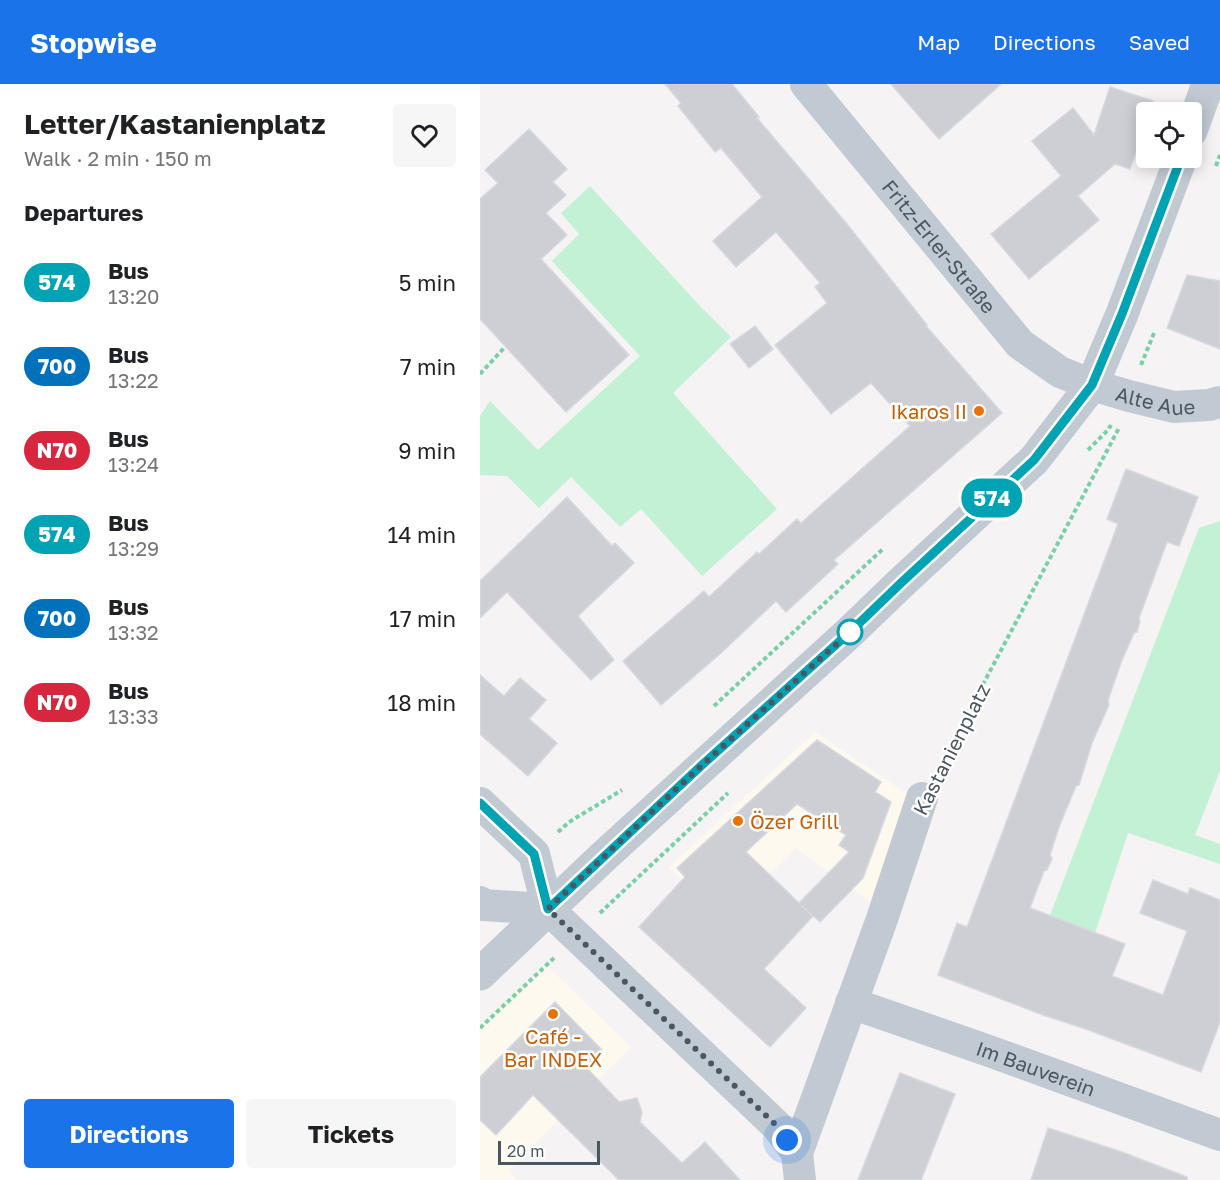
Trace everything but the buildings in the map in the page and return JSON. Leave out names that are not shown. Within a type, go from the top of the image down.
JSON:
[{"type":"street","name":"Fritz-Erler-Straße","points":[[806,84],[1020,344],[1060,372],[1092,385]]},
{"type":"street","points":[[1202,102],[1209,84]]},
{"type":"street","points":[[480,974],[702,765],[850,632],[1034,460],[1092,385],[1122,314],[1177,168]]},
{"type":"street","name":"Alte Aue","points":[[1092,385],[1174,407],[1220,402]]},
{"type":"street","name":"Kastanienplatz","points":[[798,1167],[850,1004],[882,919],[922,798]]},
{"type":"street","points":[[480,803],[534,854],[548,909],[777,1126],[798,1167]]},
{"type":"street","points":[[480,902],[483,905],[548,909]]},
{"type":"street","name":"Im Bauverein","points":[[850,1004],[989,1051],[1220,1135]]},
{"type":"path","points":[[480,374],[505,347]]},
{"type":"path","name":"Kastanienplatz","points":[[922,798],[1122,423],[1129,396]]},
{"type":"path","points":[[711,708],[886,547]]},
{"type":"path","points":[[534,854],[569,822],[624,789]]},
{"type":"shaded area","points":[[815,732],[909,795],[870,902],[796,848],[721,920],[669,867]]},
{"type":"shaded area","points":[[546,965],[631,1047],[508,1170],[517,1180],[480,1180],[480,1028]]},
{"type":"green space","points":[[590,186],[731,337],[673,393],[777,509],[702,576],[641,509],[620,527],[571,477],[539,508],[507,476],[480,475],[480,416],[490,401],[538,450],[640,356],[552,261],[579,234],[561,213]]},
{"type":"green space","points":[[1220,521],[1220,771],[1195,835],[1220,844],[1220,864],[1128,833],[1095,933],[1049,918],[1199,528]]},
{"type":"bus line","name":"574","points":[[480,803],[534,854],[548,909],[1034,460],[1092,385],[1122,314],[1177,168]]},
{"type":"place","name":"Ikaros II","points":[[979,411]]},
{"type":"place","name":"Özer Grill","points":[[738,821]]},
{"type":"place","name":"Café - Bar INDEX","points":[[553,1014]]},
{"type":"route","points":[[787,1140],[777,1126],[548,909],[702,765],[850,632]]}]
